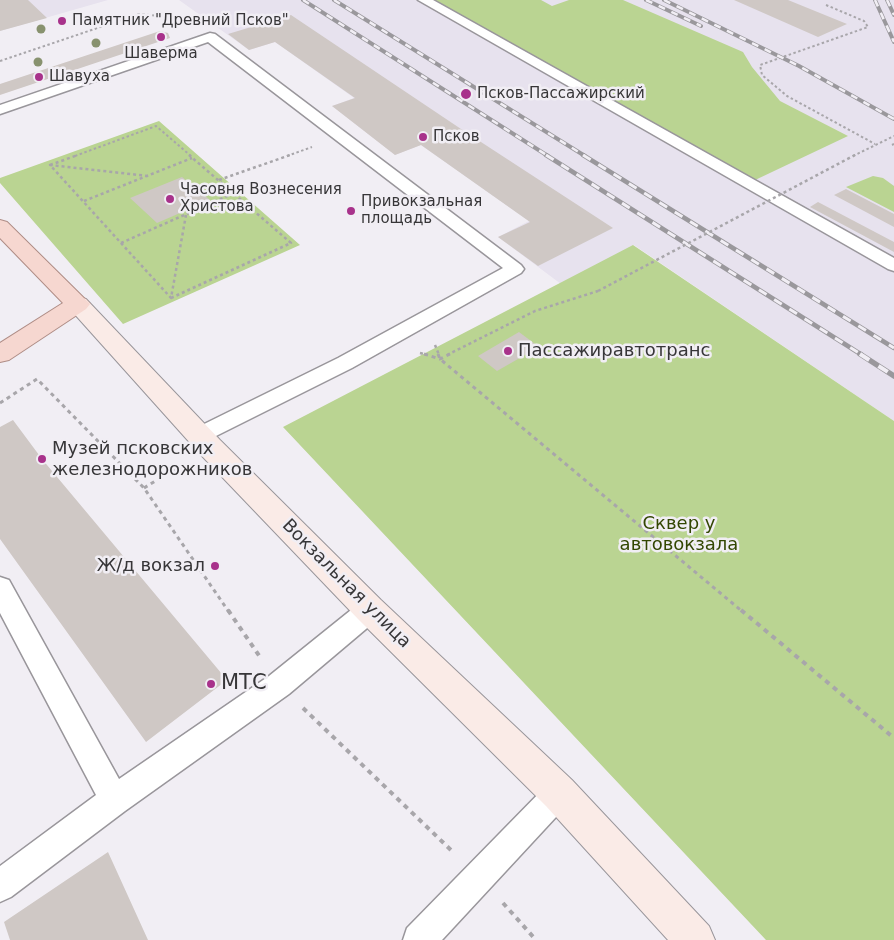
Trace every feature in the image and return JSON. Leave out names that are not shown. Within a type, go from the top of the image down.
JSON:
[{"type":"main road","name":"Вокзальная улица","points":[[0,226],[78,304],[200,436],[370,610],[558,793],[695,940]]},
{"type":"main road","points":[[0,354],[78,304]]},
{"type":"lane","points":[[424,0],[894,265]]},
{"type":"lane","points":[[0,110],[210,37],[515,269],[346,363],[200,436]]},
{"type":"lane","points":[[0,588],[114,800]]},
{"type":"lane","points":[[0,886],[114,800],[279,685],[370,610]]},
{"type":"lane","points":[[419,940],[558,793]]},
{"type":"path","points":[[826,5],[864,21],[868,27],[760,64],[762,74],[787,96],[875,144]]},
{"type":"path","points":[[0,61],[139,14],[183,18]]},
{"type":"path","points":[[50,165],[156,126],[290,243],[171,298]]},
{"type":"path","points":[[440,359],[535,311],[598,291],[875,144],[894,136]]},
{"type":"path","points":[[218,180],[341,137]]},
{"type":"path","points":[[84,201],[192,158]]},
{"type":"path","points":[[50,165],[148,176]]},
{"type":"path","points":[[50,165],[171,298]]},
{"type":"path","points":[[121,243],[234,193]]},
{"type":"path","points":[[171,298],[186,215]]},
{"type":"path","points":[[434,343],[440,359],[894,738]]},
{"type":"path","points":[[0,402],[37,379]]},
{"type":"shaded area","points":[[0,0],[108,0],[0,31]]},
{"type":"shaded area","points":[[179,0],[894,0],[894,421],[634,245],[561,284],[498,237],[529,221],[421,145],[395,155],[332,106],[354,98],[275,42],[249,50]]},
{"type":"green space","points":[[432,0],[541,0],[552,6],[569,0],[623,0],[743,52],[752,67],[780,101],[848,136],[753,181]]},
{"type":"green space","points":[[159,121],[300,245],[123,324],[0,183],[0,178]]},
{"type":"green space","points":[[873,176],[883,178],[894,186],[894,212],[846,187]]},
{"type":"green space","name":"Сквер у автовокзала","points":[[633,245],[894,421],[894,940],[766,940],[283,427]]},
{"type":"building","points":[[0,0],[28,0],[47,18],[0,31]]},
{"type":"building","points":[[734,0],[788,0],[847,24],[818,37]]},
{"type":"building","name":"Псков","points":[[291,15],[613,228],[538,266],[498,237],[530,222],[421,145],[395,155],[332,106],[355,98],[275,42],[249,50],[228,34]]},
{"type":"building","points":[[160,31],[168,33],[170,38],[0,95],[0,84]]},
{"type":"building","name":"Часовня Вознесения Христова","points":[[182,177],[210,200],[157,223],[130,198]]},
{"type":"building","points":[[846,189],[894,214],[894,227],[834,195]]},
{"type":"building","points":[[818,202],[894,242],[894,252],[810,207]]},
{"type":"building","name":"Пассажиравтотранс","points":[[519,332],[539,347],[497,371],[478,356]]},
{"type":"building","points":[[13,420],[42,459],[227,680],[146,742],[0,539],[0,427]]},
{"type":"building","points":[[108,852],[148,940],[10,940],[4,922]]},
{"type":"railway","points":[[303,0],[548,156]]},
{"type":"railway","points":[[334,0],[585,156]]},
{"type":"railway","points":[[646,0],[701,26]]},
{"type":"railway","points":[[664,0],[799,66],[894,119]]},
{"type":"railway","points":[[875,0],[894,42]]},
{"type":"railway","points":[[887,0],[894,15]]},
{"type":"railway","points":[[546,155],[862,355]]},
{"type":"railway","points":[[583,155],[894,348]]},
{"type":"railway","points":[[860,354],[894,376]]},
{"type":"place","name":"Памятник \"Древний Псков\"","points":[[62,21]]},
{"type":"place","name":"Шаверма","points":[[161,37]]},
{"type":"place","name":"Шавуха","points":[[39,77]]},
{"type":"place","name":"Псков-Пассажирский","points":[[466,94]]},
{"type":"place","name":"Псков","points":[[423,137]]},
{"type":"place","name":"Часовня Вознесения Христова","points":[[170,199]]},
{"type":"place","name":"Привокзальная площадь","points":[[351,211]]},
{"type":"place","name":"Пассажиравтотранс","points":[[508,351]]},
{"type":"place","name":"Музей псковских железнодорожников","points":[[42,459]]},
{"type":"place","name":"Ж/д вокзал","points":[[215,566]]},
{"type":"place","name":"МТС","points":[[211,684]]}]
